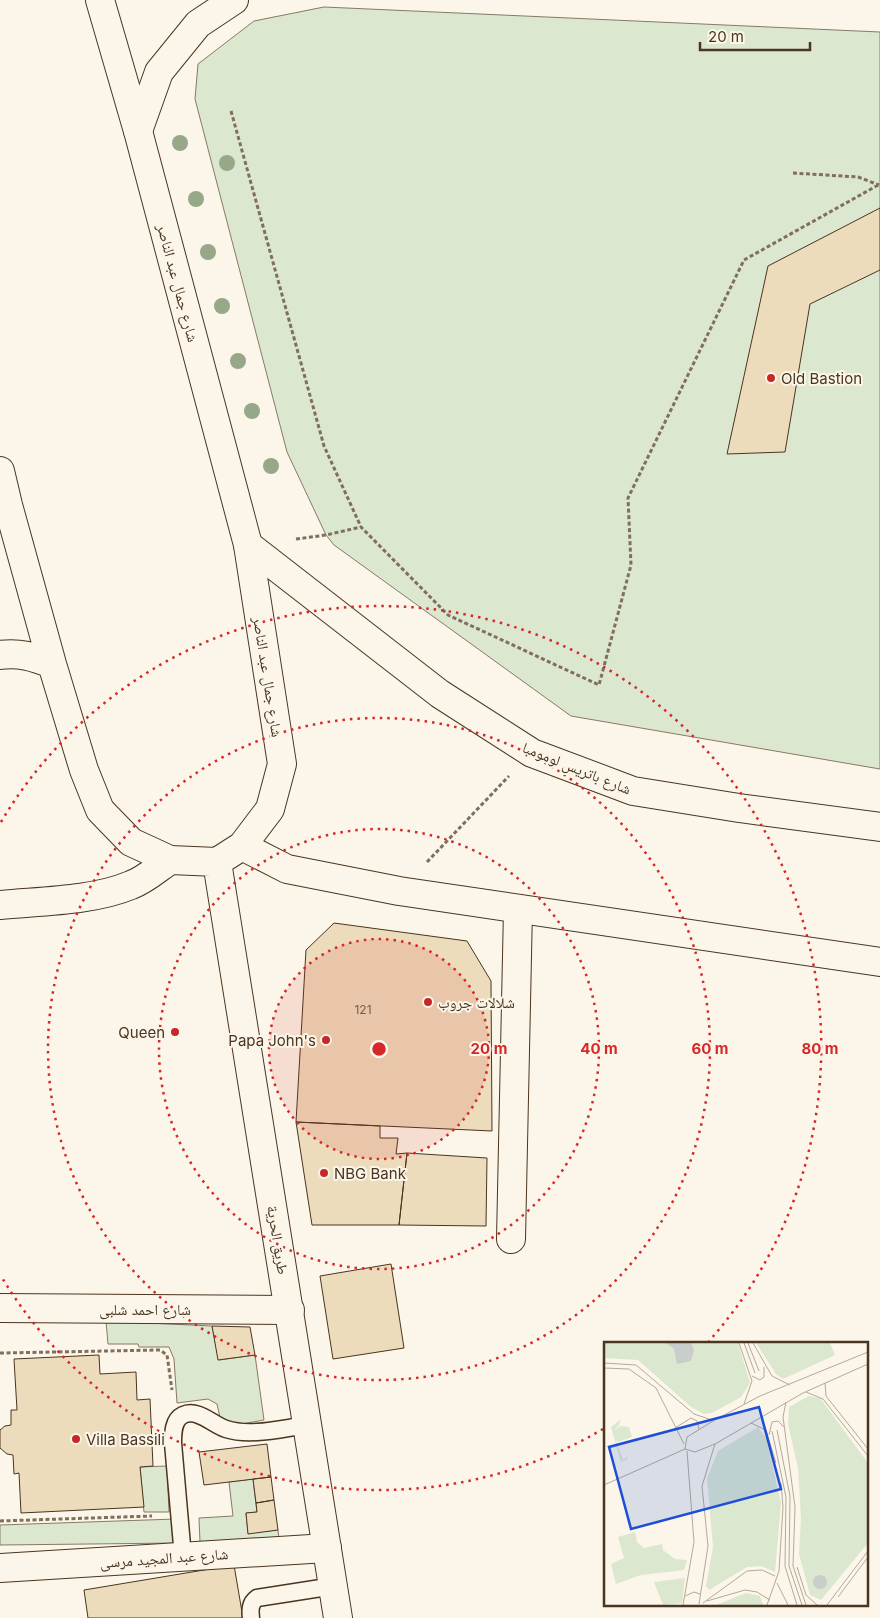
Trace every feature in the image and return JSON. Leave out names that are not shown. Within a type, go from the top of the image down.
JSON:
[{"type":"main road","name":"شارع جمال عبد الناصر","points":[[100,0],[138,131],[248,545],[282,764],[270,809],[242,846],[217,862]]},
{"type":"main road","points":[[138,131],[159,72],[198,24],[234,0]]},
{"type":"main road","points":[[0,471],[4,512],[84,770],[100,810],[131,842],[170,860],[217,862]]},
{"type":"main road","name":"شارع باتريس لومومبا","points":[[248,545],[440,694],[532,753],[633,791],[739,808],[880,827]]},
{"type":"main road","points":[[0,654],[10,653],[32,656],[52,664]]},
{"type":"main road","points":[[242,846],[288,869],[399,892],[880,962]]},
{"type":"main road","points":[[0,904],[92,896],[115,891],[133,885],[170,860]]},
{"type":"main road","name":"طريق الحرية","points":[[217,862],[338,1618]]},
{"type":"main road","points":[[511,1239],[518,909]]},
{"type":"main road","name":"شارع احمد شلبى","points":[[0,1308],[290,1310]]},
{"type":"main road","name":"شارع عبد المجيد مرسى","points":[[0,1568],[327,1548]]},
{"type":"lane","points":[[184,1557],[173,1443],[176,1420],[184,1415],[194,1414],[225,1429],[246,1432],[308,1425]]},
{"type":"lane","points":[[251,1618],[252,1601],[257,1598],[334,1586]]},
{"type":"path","points":[[231,111],[324,446],[362,526],[448,615],[599,685],[631,565],[628,498],[744,260],[880,185]]},
{"type":"path","points":[[793,173],[858,178],[880,185]]},
{"type":"path","points":[[248,545],[326,535],[362,526]]},
{"type":"path","points":[[399,892],[532,753]]},
{"type":"path","points":[[0,1353],[160,1350],[168,1358],[176,1420]]},
{"type":"path","points":[[0,1520],[179,1515]]},
{"type":"green space","points":[[324,7],[880,32],[880,769],[571,716],[334,545],[326,535],[287,452],[195,99],[198,64],[254,21]]},
{"type":"green space","points":[[106,1321],[212,1326],[219,1360],[255,1355],[264,1420],[231,1426],[221,1422],[217,1404],[208,1399],[177,1403],[174,1359],[169,1347],[108,1344]]},
{"type":"green space","points":[[167,1466],[169,1512],[144,1512],[140,1467]]},
{"type":"green space","points":[[253,1479],[257,1512],[246,1513],[248,1533],[278,1530],[279,1540],[200,1542],[199,1518],[233,1516],[229,1482]]},
{"type":"green space","points":[[176,1519],[178,1543],[0,1545],[0,1525]]},
{"type":"building","name":"Old Bastion","points":[[880,208],[880,270],[810,304],[785,452],[727,454],[768,266]]},
{"type":"building","points":[[334,923],[467,941],[491,981],[492,1131],[296,1122],[306,950]]},
{"type":"building","points":[[296,1122],[380,1126],[380,1138],[398,1138],[396,1154],[407,1153],[399,1225],[312,1225]]},
{"type":"building","points":[[407,1153],[487,1158],[486,1226],[399,1225]]},
{"type":"building","points":[[391,1264],[404,1348],[333,1359],[320,1276]]},
{"type":"building","points":[[212,1326],[250,1327],[255,1355],[218,1360]]},
{"type":"building","name":"Villa Bassili","points":[[99,1355],[100,1374],[136,1372],[137,1400],[150,1399],[153,1466],[140,1467],[144,1507],[21,1513],[19,1473],[14,1474],[13,1455],[7,1454],[0,1448],[0,1430],[5,1426],[11,1425],[11,1410],[17,1410],[14,1359]]},
{"type":"building","points":[[267,1444],[271,1477],[204,1485],[199,1452]]},
{"type":"building","points":[[271,1477],[274,1500],[256,1503],[253,1479]]},
{"type":"building","points":[[274,1500],[278,1530],[248,1534],[246,1513],[257,1512],[256,1503]]},
{"type":"building","points":[[234,1565],[243,1618],[88,1618],[84,1590]]},
{"type":"place","name":"Old Bastion","points":[[771,378]]},
{"type":"place","name":"شلالات جروب","points":[[428,1002]]},
{"type":"place","name":"Queen","points":[[175,1032]]},
{"type":"place","name":"Papa John's","points":[[326,1040]]},
{"type":"place","name":"NBG Bank","points":[[324,1173]]},
{"type":"place","name":"Villa Bassili","points":[[76,1439]]}]
